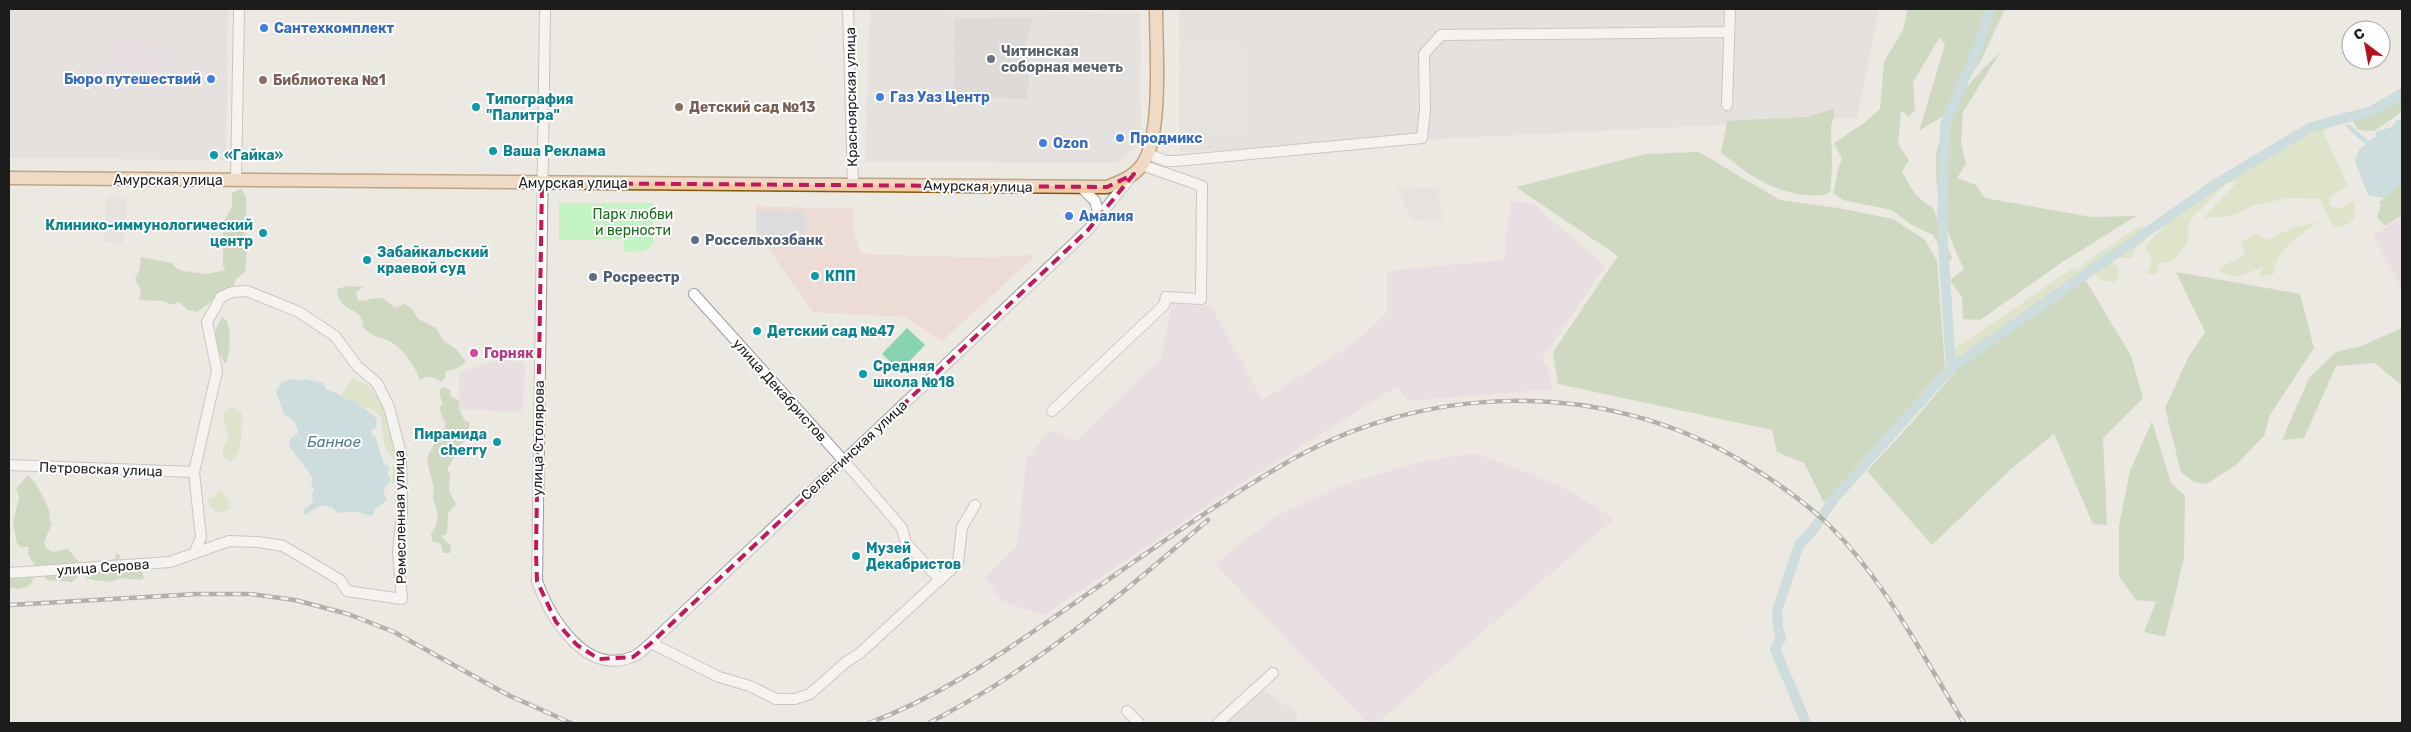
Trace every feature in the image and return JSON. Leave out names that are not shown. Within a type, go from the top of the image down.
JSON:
[{"type":"main road","points":[[1141,165],[1155,131],[1156,9]]},
{"type":"main road","name":"Амурская улица","points":[[9,178],[1082,188],[1107,187],[1141,165]]},
{"type":"street","points":[[236,180],[239,9]]},
{"type":"street","name":"улица Столярова","points":[[545,9],[537,581],[546,605],[556,622],[577,645],[599,659],[618,660],[633,657]]},
{"type":"street","name":"Красноярская улица","points":[[848,9],[853,186]]},
{"type":"street","points":[[1727,105],[1730,9]]},
{"type":"street","points":[[1141,165],[1166,161],[1422,138],[1425,110],[1424,54],[1441,35],[1729,32]]},
{"type":"street","points":[[1052,411],[1164,305],[1166,297],[1201,298],[1202,186],[1141,165]]},
{"type":"street","name":"Селенгинская улица","points":[[633,657],[654,645],[843,460],[1088,230],[1141,165]]},
{"type":"street","points":[[1082,188],[1095,201],[1099,216]]},
{"type":"street","name":"Ремесленная улица","points":[[195,552],[201,537],[194,472],[217,371],[207,322],[221,296],[232,292],[247,291],[299,312],[335,336],[357,366],[377,384],[389,407],[401,454],[402,512],[398,552],[402,599]]},
{"type":"street","name":"улица Декабристов","points":[[694,294],[902,528],[906,543],[940,580]]},
{"type":"street","name":"Петровская улица","points":[[9,465],[194,472]]},
{"type":"street","points":[[654,645],[719,677],[750,686],[776,699],[795,699],[810,694],[846,662],[860,654],[958,564],[962,527],[976,505]]},
{"type":"street","name":"улица Серова","points":[[9,573],[170,562],[229,541],[283,546],[340,580],[347,591],[402,599]]},
{"type":"street","points":[[1218,723],[1273,673]]},
{"type":"street","points":[[1127,711],[1139,723]]},
{"type":"highlighted area","points":[[1134,174],[1088,230],[651,643],[633,657],[599,659],[577,645],[556,622],[537,581],[536,553],[542,183],[1107,187]]},
{"type":"shaded area","points":[[9,9],[228,9],[226,160],[9,158]]},
{"type":"shaded area","points":[[870,9],[1140,13],[1141,132],[1137,147],[1117,163],[865,162]]},
{"type":"shaded area","points":[[1179,9],[1879,9],[1857,118],[1180,152]]},
{"type":"shaded area","name":"Читинская соборная мечеть","points":[[1032,18],[1023,52],[1030,67],[1027,99],[953,97],[954,19]]},
{"type":"shaded area","points":[[1180,39],[1195,39],[1196,42],[1244,42],[1246,86],[1244,96],[1244,136],[1182,138]]},
{"type":"shaded area","points":[[111,40],[152,41],[152,54],[168,55],[168,69],[112,70]]},
{"type":"shaded area","points":[[1397,187],[1438,188],[1442,221],[1412,220]]},
{"type":"shaded area","points":[[107,196],[127,198],[123,244],[103,242]]},
{"type":"shaded area","points":[[1511,201],[1533,204],[1605,266],[1542,359],[1547,365],[1553,389],[1407,401],[1398,386],[1235,487],[1044,615],[1002,602],[985,577],[1017,546],[1026,460],[1050,430],[1076,441],[1161,359],[1172,304],[1211,306],[1262,400],[1353,344],[1387,313],[1387,271],[1504,260]]},
{"type":"shaded area","points":[[756,206],[854,209],[853,230],[861,254],[994,258],[999,256],[1036,255],[942,341],[905,317],[813,312],[756,231]]},
{"type":"shaded area","points":[[805,211],[804,248],[767,247],[756,231],[756,212]]},
{"type":"shaded area","points":[[2402,216],[2402,290],[2373,236]]},
{"type":"shaded area","points":[[498,360],[525,362],[522,412],[459,409],[459,372]]},
{"type":"shaded area","points":[[1475,453],[1572,492],[1614,519],[1377,723],[1367,723],[1215,564],[1276,516],[1349,483],[1417,463]]},
{"type":"shaded area","points":[[1257,687],[1296,712],[1297,723],[1218,723]]},
{"type":"green space","points":[[1908,9],[2005,9],[1982,58],[1948,113],[1919,131],[1945,45],[1940,37],[1913,82],[1915,110],[1909,117],[1901,111],[1898,144],[1909,160],[1902,171],[1914,192],[1933,208],[1952,259],[1948,260],[1933,235],[1910,224],[1892,210],[1843,200],[1833,193],[1842,159],[1834,143],[1864,123],[1880,109],[1884,62],[1903,30]]},
{"type":"green space","points":[[2001,51],[1963,112],[1961,143],[1966,164],[1957,178],[1976,185],[1985,198],[2091,217],[2136,216],[2064,261],[1980,320],[1963,319],[1962,297],[1950,280],[1964,269],[1952,243],[1939,201],[1936,173],[1937,150],[1949,119],[1966,89],[1974,78]]},
{"type":"green space","points":[[2402,88],[2402,112],[2374,131],[2358,130],[2351,117]]},
{"type":"green space","points":[[1834,109],[1831,129],[1832,168],[1830,192],[1823,195],[1797,194],[1778,189],[1752,176],[1721,153],[1727,121],[1806,117]]},
{"type":"green space","points":[[2346,113],[2323,132],[2348,186],[2329,197],[2329,205],[2338,209],[2353,201],[2355,208],[2354,220],[2343,227],[2333,226],[2320,199],[2289,198],[2254,205],[2231,216],[2203,218],[2237,182],[2227,183],[2193,216],[2188,228],[2187,244],[2172,261],[2158,264],[2157,275],[2147,273],[2152,262],[2145,246],[2208,183],[2261,155],[2307,124]]},
{"type":"green space","points":[[1699,152],[1780,200],[1838,208],[1893,219],[1925,240],[1937,261],[1945,367],[1824,503],[1804,463],[1777,452],[1772,430],[1558,384],[1553,352],[1618,256],[1516,187],[1646,154]]},
{"type":"green space","points":[[2402,183],[2402,215],[2385,226],[2377,218],[2381,205],[2379,202]]},
{"type":"green space","points":[[241,189],[246,197],[246,221],[241,226],[248,240],[245,272],[236,279],[234,285],[197,312],[187,310],[179,302],[171,305],[164,301],[139,300],[141,291],[135,278],[139,271],[141,257],[172,263],[176,268],[183,271],[206,274],[226,270],[223,266],[223,224],[232,206],[232,193]]},
{"type":"green space","name":"Парк любви и верности","points":[[559,203],[653,203],[653,245],[644,251],[624,252],[624,239],[559,240]]},
{"type":"green space","points":[[2319,221],[2283,250],[2275,265],[2274,274],[2259,277],[2263,267],[2237,277],[2217,270],[2245,254],[2241,241],[2256,235],[2267,240],[2291,229]]},
{"type":"green space","points":[[2144,227],[2145,242],[2135,248],[2133,258],[2109,258],[2118,268],[2115,282],[2102,281],[2091,269],[2086,269],[1957,359],[1951,351],[2072,269],[2083,268],[2084,263],[2136,228]]},
{"type":"green space","points":[[2176,272],[2300,294],[2314,348],[2270,415],[2264,436],[2235,466],[2206,484],[2194,482],[2181,472],[2165,408],[2188,358],[2205,332]]},
{"type":"green space","points":[[2085,279],[2131,356],[2143,398],[2103,438],[2107,525],[2093,524],[2054,434],[2011,469],[1932,545],[1867,471],[1960,366],[1985,345]]},
{"type":"green space","points":[[347,286],[363,287],[356,293],[358,301],[381,298],[394,308],[405,304],[412,309],[418,319],[436,328],[444,341],[456,349],[466,362],[458,368],[446,371],[445,377],[441,382],[430,377],[420,380],[411,363],[398,347],[368,332],[363,327],[359,315],[341,302],[337,289]]},
{"type":"green space","points":[[223,317],[229,332],[229,353],[226,364],[219,352],[215,334],[216,328]]},
{"type":"green space","points":[[907,328],[925,345],[900,371],[882,354]]},
{"type":"green space","points":[[2402,328],[2402,386],[2375,363],[2336,366],[2304,438],[2282,440],[2309,378],[2336,352],[2361,346]]},
{"type":"green space","points":[[352,378],[363,383],[373,391],[387,412],[397,436],[407,467],[398,480],[392,484],[394,462],[384,444],[381,416],[370,408],[361,408],[358,403],[341,398]]},
{"type":"green space","points":[[444,387],[450,390],[451,397],[459,400],[459,409],[465,421],[470,422],[467,437],[454,450],[455,456],[447,469],[450,474],[449,491],[456,504],[448,513],[447,534],[441,536],[451,546],[450,553],[443,553],[441,544],[432,541],[431,534],[436,525],[438,514],[433,499],[434,488],[427,461],[429,453],[446,425],[439,409],[442,404],[439,390]]},
{"type":"green space","points":[[235,408],[242,413],[241,438],[237,455],[233,460],[229,461],[223,456],[223,447],[228,439],[228,432],[223,414],[227,409]]},
{"type":"green space","points":[[2152,421],[2171,483],[2185,496],[2184,558],[2165,637],[2144,632],[2156,602],[2136,600],[2119,576],[2119,526],[2130,471]]},
{"type":"green space","points":[[28,475],[44,498],[50,513],[49,518],[52,525],[44,541],[46,548],[53,552],[68,549],[80,563],[78,576],[72,582],[47,580],[40,571],[36,573],[30,585],[20,589],[9,588],[9,576],[36,567],[28,554],[29,547],[21,547],[17,544],[13,522],[19,497],[16,489]]},
{"type":"green space","points":[[221,491],[228,500],[229,510],[219,512],[211,508],[208,500]]},
{"type":"green space","points":[[115,554],[120,555],[117,571],[141,570],[144,578],[140,580],[120,578],[111,582],[86,579],[83,565],[88,562],[99,563],[109,561],[116,558]]},
{"type":"water","points":[[2396,120],[2402,120],[2402,183],[2384,198],[2368,195],[2355,161],[2359,150],[2367,144],[2344,124],[2351,126],[2369,141],[2376,136],[2375,132],[2392,127]]},
{"type":"water","name":"Банное","points":[[293,379],[302,381],[305,379],[323,383],[326,390],[337,393],[348,401],[352,399],[377,419],[376,428],[371,430],[372,436],[375,436],[384,464],[389,466],[388,475],[391,480],[383,490],[387,500],[376,508],[372,516],[353,511],[337,513],[333,508],[322,505],[305,515],[303,510],[313,503],[312,495],[314,489],[311,484],[313,478],[289,446],[290,439],[298,433],[292,420],[284,415],[276,392],[281,383]]},
{"type":"waterway","points":[[1951,368],[1942,227],[1945,125],[1980,42],[1990,9]]},
{"type":"waterway","points":[[1806,723],[1775,649],[1781,638],[1778,628],[1777,610],[1799,545],[1813,530],[1833,500],[1951,368],[2216,184],[2311,127],[2376,110],[2402,93]]},
{"type":"railway","points":[[869,723],[918,702],[987,663],[1221,503],[1279,467],[1334,439],[1392,418],[1451,406],[1512,401],[1572,404],[1632,415],[1690,435],[1745,463],[1789,492],[1830,526],[1869,571],[1903,621],[1964,723]]},
{"type":"railway","points":[[929,723],[993,687],[1065,638],[1208,520]]},
{"type":"railway","points":[[9,605],[198,594],[250,594],[295,600],[348,614],[394,632],[508,695],[571,723]]},
{"type":"place","name":"Сантехкомплект","points":[[264,28]]},
{"type":"place","name":"Читинская соборная мечеть","points":[[991,59]]},
{"type":"place","name":"Бюро путешествий","points":[[211,79]]},
{"type":"place","name":"Библиотека №1","points":[[263,80]]},
{"type":"place","name":"Газ Уаз Центр","points":[[880,97]]},
{"type":"place","name":"Типография \"Палитра\"","points":[[476,107]]},
{"type":"place","name":"Детский сад №13","points":[[679,107]]},
{"type":"place","name":"Продмикс","points":[[1120,138]]},
{"type":"place","name":"Ozon","points":[[1043,143]]},
{"type":"place","name":"Ваша Реклама","points":[[493,151]]},
{"type":"place","name":"«Гайка»","points":[[214,155]]},
{"type":"place","name":"Амалия","points":[[1069,216]]},
{"type":"place","name":"Клинико-иммунологический центр","points":[[263,233]]},
{"type":"place","name":"Россельхозбанк","points":[[695,240]]},
{"type":"place","name":"Забайкальский краевой суд","points":[[367,260]]},
{"type":"place","name":"КПП","points":[[815,276]]},
{"type":"place","name":"Росреестр","points":[[593,277]]},
{"type":"place","name":"Детский сад №47","points":[[757,331]]},
{"type":"place","name":"Горняк","points":[[474,353]]},
{"type":"place","name":"Средняя школа №18","points":[[863,374]]},
{"type":"place","name":"Пирамида cherry","points":[[497,442]]},
{"type":"place","name":"Музей Декабристов","points":[[856,556]]}]
